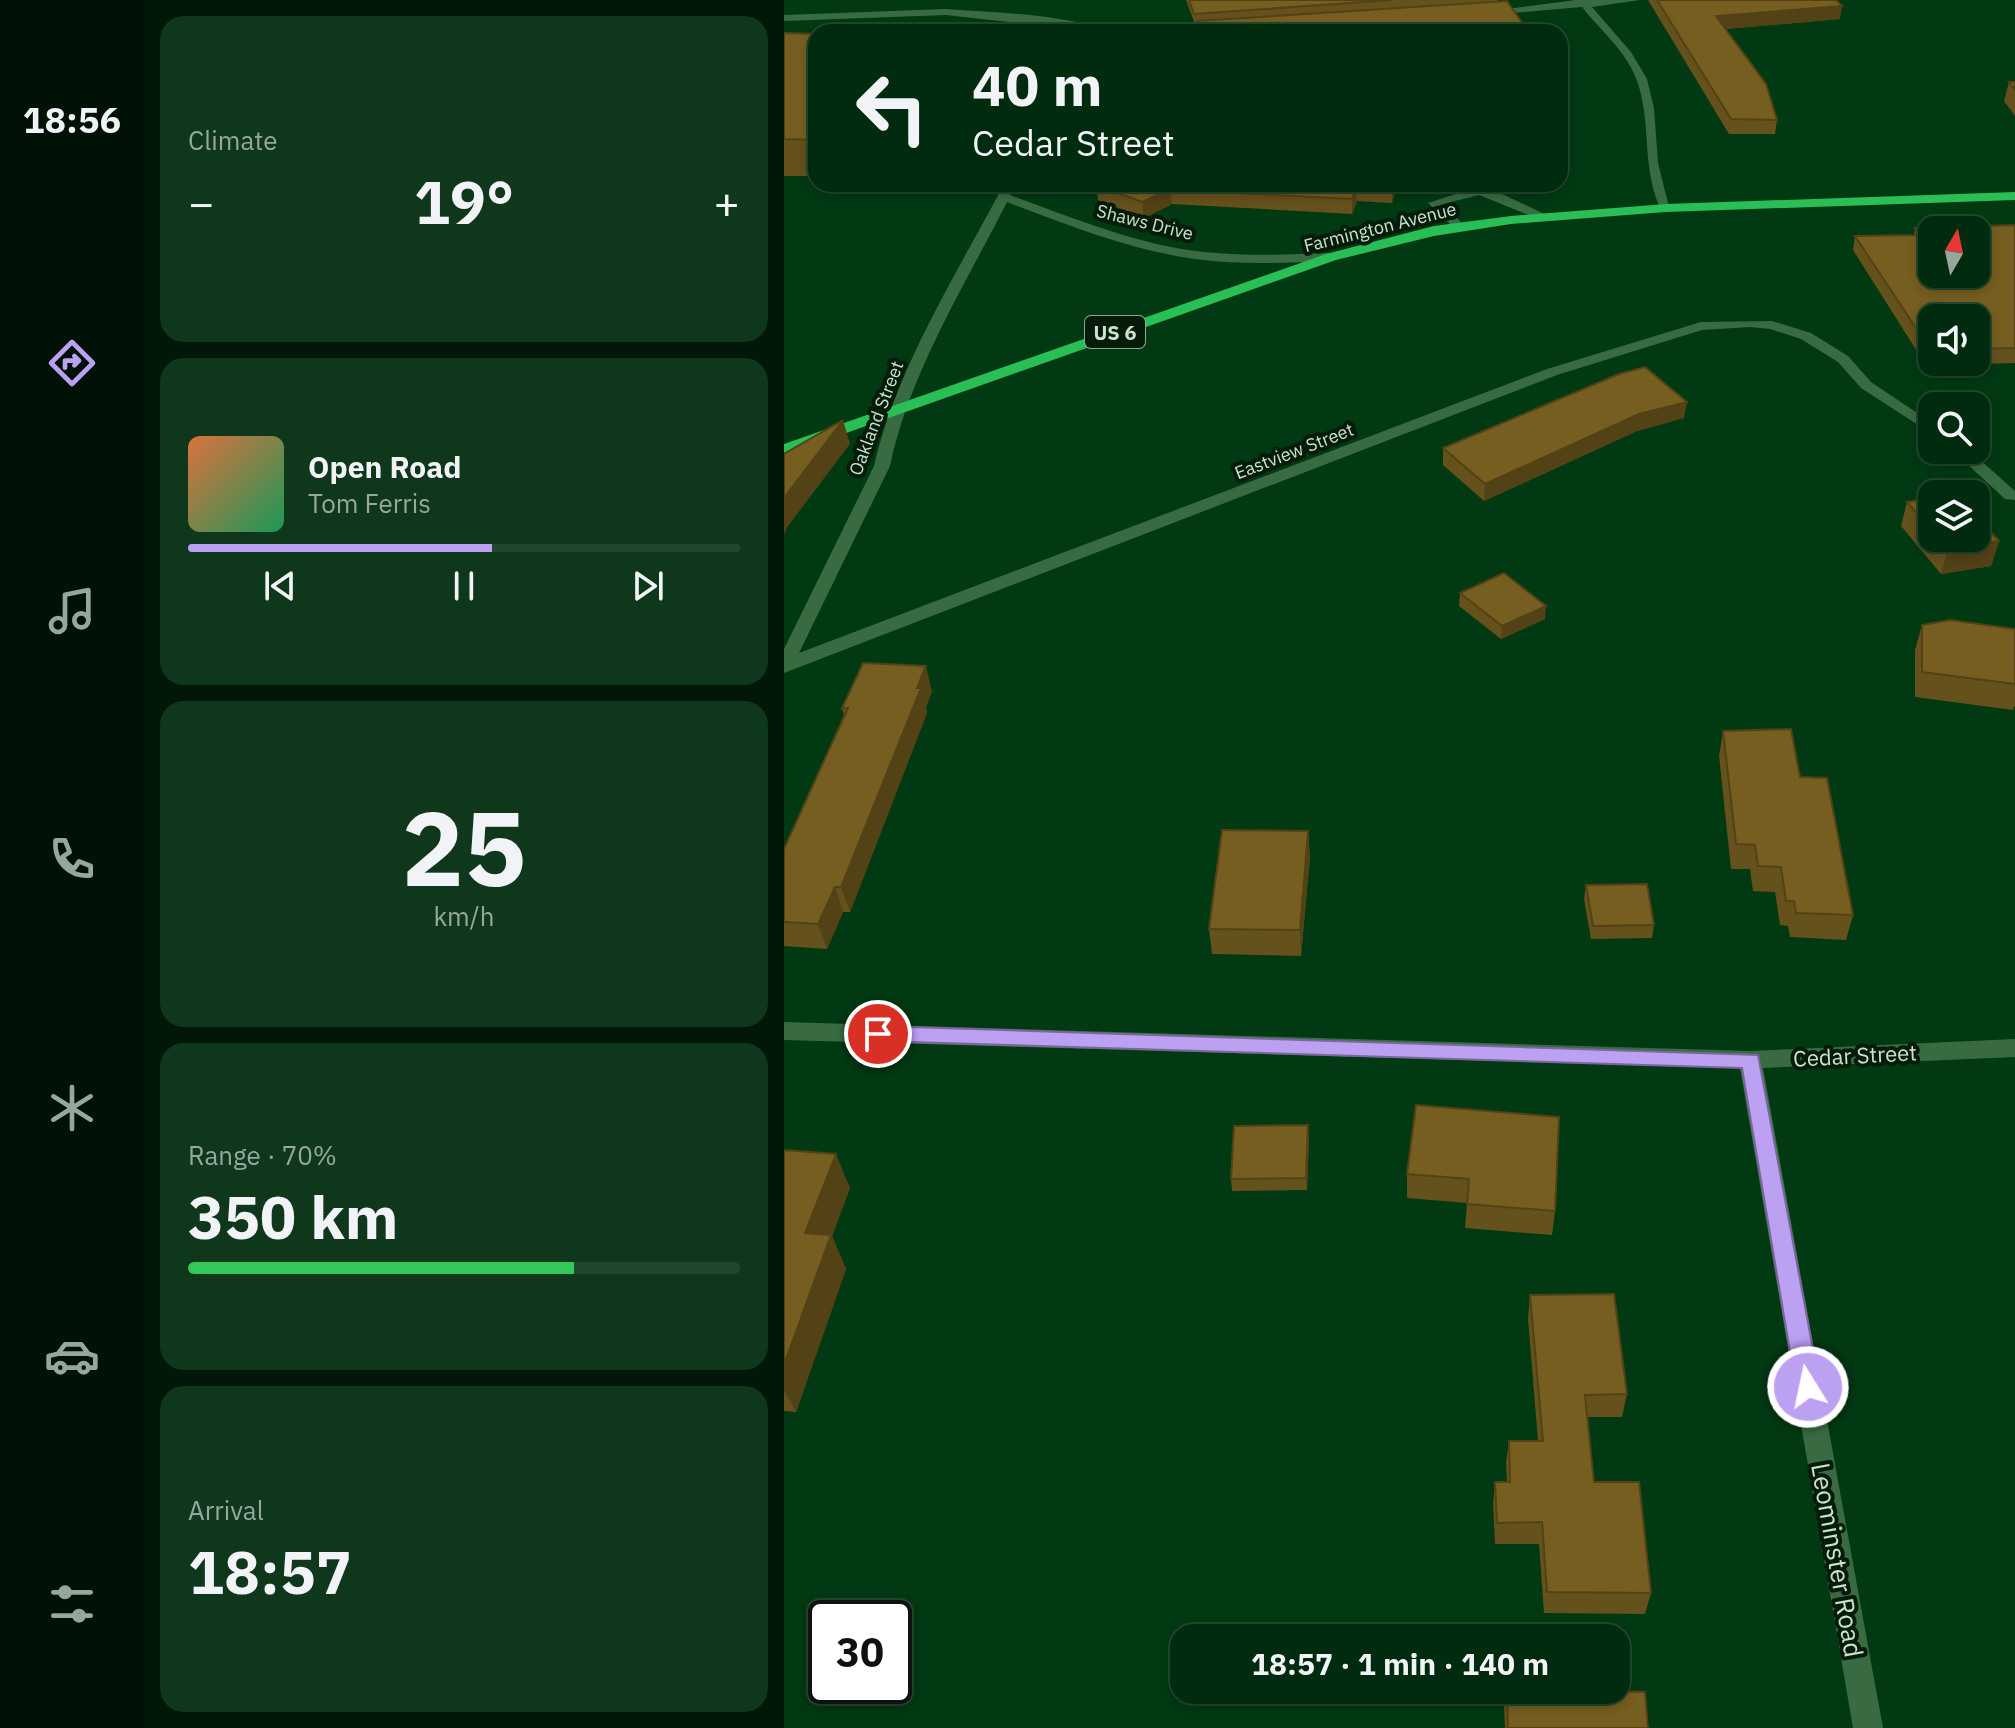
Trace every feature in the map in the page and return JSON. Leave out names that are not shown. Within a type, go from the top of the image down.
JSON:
[{"type":"highway","name":"Farmington Avenue","points":[[784,450],[1331,257],[1460,227],[1666,208],[2015,196]]},
{"type":"street","points":[[1476,13],[1635,0]]},
{"type":"street","points":[[1583,2],[1623,48],[1646,90],[1651,166],[1655,186],[1666,208]]},
{"type":"street","points":[[784,18],[946,12],[1063,24]]},
{"type":"street","name":"Oakland Street","points":[[785,666],[882,466],[913,372],[1005,192]]},
{"type":"street","name":"Shaws Drive","points":[[1011,192],[1112,235],[1178,252],[1268,259],[1331,257]]},
{"type":"street","points":[[1460,227],[1434,203],[1475,192]]},
{"type":"street","points":[[1488,192],[1545,217]]},
{"type":"street","name":"Eastview Street","points":[[785,666],[1552,372],[1701,326],[1750,323],[1789,329],[1843,359],[1866,385],[1918,420]]},
{"type":"street","points":[[1976,464],[2011,496]]},
{"type":"street","name":"Cedar Street","points":[[784,1031],[1750,1060],[2015,1048]]},
{"type":"street","name":"Leominster Road","points":[[1750,1060],[1868,1728]]},
{"type":"building","points":[[1189,0],[1392,0],[1194,14]]},
{"type":"building","points":[[1657,0],[1836,0],[1842,6],[1716,16],[1766,84],[1777,120],[1731,119]]},
{"type":"building","points":[[1507,1],[1523,24],[1199,24],[1198,21]]},
{"type":"building","points":[[784,33],[808,34],[808,140],[784,139]]},
{"type":"building","points":[[1115,192],[1164,192],[1142,202]]},
{"type":"building","points":[[1218,192],[1354,192],[1352,199]]},
{"type":"building","points":[[2015,225],[2015,348],[1990,349],[1990,304],[1918,304],[1918,331],[1855,236],[1918,235],[1918,288],[1990,288],[1990,226]]},
{"type":"building","points":[[1645,367],[1687,402],[1639,414],[1485,484],[1443,448],[1619,374]]},
{"type":"building","points":[[843,420],[784,498],[784,454]]},
{"type":"building","points":[[1918,500],[1918,515],[1907,502]]},
{"type":"building","points":[[1990,531],[1999,541],[1990,542]]},
{"type":"building","points":[[1504,573],[1546,606],[1502,626],[1460,593]]},
{"type":"building","points":[[1950,620],[2015,629],[2015,684],[1922,672],[1922,625]]},
{"type":"building","points":[[863,663],[926,666],[917,688],[921,688],[841,887],[835,887],[818,924],[784,922],[784,849],[848,708],[842,708]]},
{"type":"building","points":[[1791,729],[1800,777],[1827,778],[1853,915],[1796,913],[1794,901],[1786,901],[1781,867],[1758,866],[1755,845],[1736,844],[1723,731]]},
{"type":"building","points":[[1222,830],[1308,831],[1300,930],[1209,929]]},
{"type":"building","points":[[1647,884],[1654,925],[1593,926],[1586,885]]},
{"type":"building","points":[[1416,1105],[1559,1117],[1555,1211],[1467,1204],[1469,1179],[1407,1174]]},
{"type":"building","points":[[1308,1125],[1306,1178],[1231,1179],[1234,1126]]},
{"type":"building","points":[[784,1150],[836,1154],[805,1233],[831,1235],[784,1365]]},
{"type":"building","points":[[1614,1294],[1627,1394],[1585,1395],[1594,1482],[1639,1482],[1651,1593],[1547,1592],[1542,1522],[1497,1523],[1495,1482],[1510,1482],[1509,1441],[1543,1441],[1530,1295]]},
{"type":"building","points":[[1630,1692],[1645,1692],[1648,1728],[1508,1728],[1507,1704],[1630,1704]]},
{"type":"route","points":[[878,1034],[1750,1060],[1808,1387]]}]
